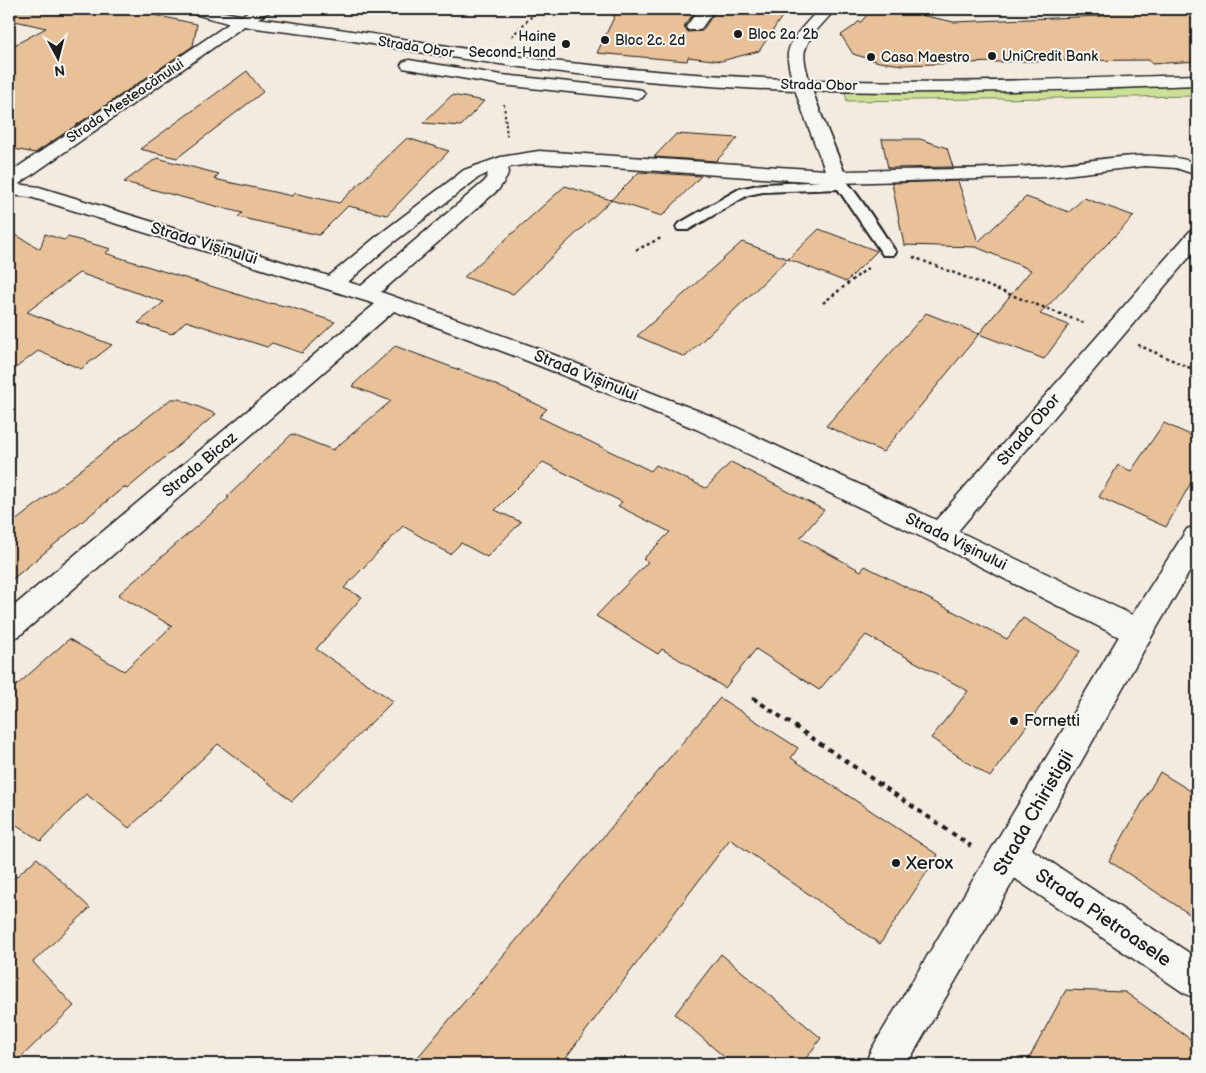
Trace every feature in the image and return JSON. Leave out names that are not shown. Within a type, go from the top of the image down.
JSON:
[{"type":"street","points":[[194,9],[242,21],[282,43]]},
{"type":"street","name":"Strada Mesteacănului","points":[[9,182],[242,21],[264,9]]},
{"type":"street","points":[[694,27],[707,9]]},
{"type":"street","points":[[819,103],[802,85],[796,54],[803,39],[823,9]]},
{"type":"street","name":"Strada Obor","points":[[242,21],[302,27],[396,44],[518,62],[631,74],[802,85],[879,86],[1197,80]]},
{"type":"street","name":"Strada Obor","points":[[392,62],[502,80],[648,94]]},
{"type":"street","name":"Strada Obor","points":[[792,102],[819,103],[841,181]]},
{"type":"street","points":[[916,103],[1013,102]]},
{"type":"street","points":[[333,284],[383,240],[471,174],[508,161],[539,157],[841,181],[1047,171],[1145,160],[1178,163],[1197,169]]},
{"type":"street","points":[[366,294],[492,185],[508,161]]},
{"type":"street","name":"Strada Vișinului","points":[[9,189],[32,192],[366,294],[523,351],[705,424],[940,534],[1138,632]]},
{"type":"street","name":"Strada Obor","points":[[940,534],[1197,235]]},
{"type":"street","name":"Strada Bicaz","points":[[9,627],[391,302]]},
{"type":"street","name":"Strada Chiristigii","points":[[885,1064],[1006,861],[1138,632],[1197,536]]},
{"type":"street","name":"Strada Pietroasele","points":[[1006,861],[1197,980]]},
{"type":"lane","points":[[683,227],[744,192],[763,188],[841,181],[888,252]]},
{"type":"path","points":[[510,38],[539,9]]},
{"type":"path","points":[[502,80],[508,161]]},
{"type":"path","points":[[823,303],[888,252],[918,258],[1112,333],[1197,371]]},
{"type":"path","points":[[752,698],[1006,861]]},
{"type":"green space","points":[[1197,84],[1197,96],[847,101],[844,89]]},
{"type":"building","points":[[16,9],[125,9],[197,24],[193,46],[35,153],[9,148],[9,48],[46,28],[15,21]]},
{"type":"building","points":[[618,9],[697,9],[684,26],[688,32],[702,31],[717,9],[787,9],[759,51],[721,61],[688,57],[687,61],[597,53]]},
{"type":"building","points":[[872,9],[892,9],[954,22],[1102,16],[1092,12],[1092,9],[1197,9],[1197,61],[1152,64],[1149,60],[903,65],[879,62],[853,54],[841,35],[858,22],[861,22]]},
{"type":"building","points":[[247,71],[263,92],[177,158],[140,149]]},
{"type":"building","points":[[452,95],[484,101],[461,126],[423,123]]},
{"type":"building","points":[[676,134],[738,138],[716,161],[654,157]]},
{"type":"building","points":[[407,138],[449,151],[387,215],[348,206],[319,235],[238,217],[242,213],[124,182],[157,158],[219,174],[214,179],[292,196],[294,193],[339,203]]},
{"type":"building","points":[[882,139],[920,139],[947,148],[953,167],[888,168]]},
{"type":"building","points":[[639,172],[701,176],[662,216],[611,200]]},
{"type":"building","points":[[958,181],[978,242],[1026,197],[1069,212],[1084,198],[1134,216],[1040,314],[1069,325],[1044,359],[979,334],[1031,270],[976,247],[904,245],[892,183]]},
{"type":"building","points":[[565,186],[611,200],[513,294],[464,277]]},
{"type":"building","points":[[819,229],[877,251],[846,282],[788,259]]},
{"type":"building","points":[[9,231],[40,249],[45,234],[64,240],[68,237],[111,249],[105,253],[268,304],[290,307],[335,322],[302,353],[272,343],[267,347],[186,321],[172,334],[138,323],[164,302],[79,273],[27,312],[112,345],[81,369],[38,351],[9,373]]},
{"type":"building","points":[[742,242],[788,259],[685,357],[637,336]]},
{"type":"building","points":[[926,313],[979,334],[883,452],[826,426]]},
{"type":"building","points":[[395,346],[481,378],[547,409],[539,417],[651,471],[656,465],[706,488],[731,462],[824,510],[800,538],[861,571],[865,566],[1007,639],[1023,618],[1080,651],[990,777],[931,738],[968,691],[866,635],[819,690],[756,649],[725,688],[662,649],[658,654],[596,616],[648,562],[643,559],[670,532],[618,506],[622,502],[543,462],[495,510],[521,522],[487,557],[461,543],[450,554],[403,526],[344,588],[362,597],[316,649],[393,701],[292,801],[218,744],[129,828],[86,794],[41,841],[9,820],[9,692],[69,639],[124,671],[172,626],[118,595],[229,498],[227,497],[292,434],[333,450],[391,401],[352,386]]},
{"type":"building","points":[[171,399],[179,399],[216,414],[127,489],[124,487],[9,582],[9,526]]},
{"type":"building","points":[[1164,423],[1197,438],[1197,472],[1166,527],[1099,497],[1118,465],[1131,471]]},
{"type":"building","points":[[720,698],[798,748],[791,758],[938,855],[880,944],[730,839],[561,1064],[412,1064]]},
{"type":"building","points":[[1160,772],[1197,795],[1197,919],[1109,861]]},
{"type":"building","points":[[37,858],[90,908],[33,962],[74,1006],[14,1064],[9,1064],[9,883]]},
{"type":"building","points":[[721,954],[821,1038],[802,1064],[732,1064],[675,1014]]},
{"type":"building","points":[[1066,990],[1125,992],[1197,1044],[1197,1064],[1026,1064]]},
{"type":"place","name":"Bloc 2a. 2b","points":[[738,34]]},
{"type":"place","name":"Bloc 2c. 2d","points":[[605,40]]},
{"type":"place","name":"Haine Second-Hand","points":[[566,44]]},
{"type":"place","name":"UniCredit Bank","points":[[992,56]]},
{"type":"place","name":"Casa Maestro","points":[[871,57]]},
{"type":"place","name":"Fornetti","points":[[1014,721]]},
{"type":"place","name":"Xerox","points":[[896,863]]}]
